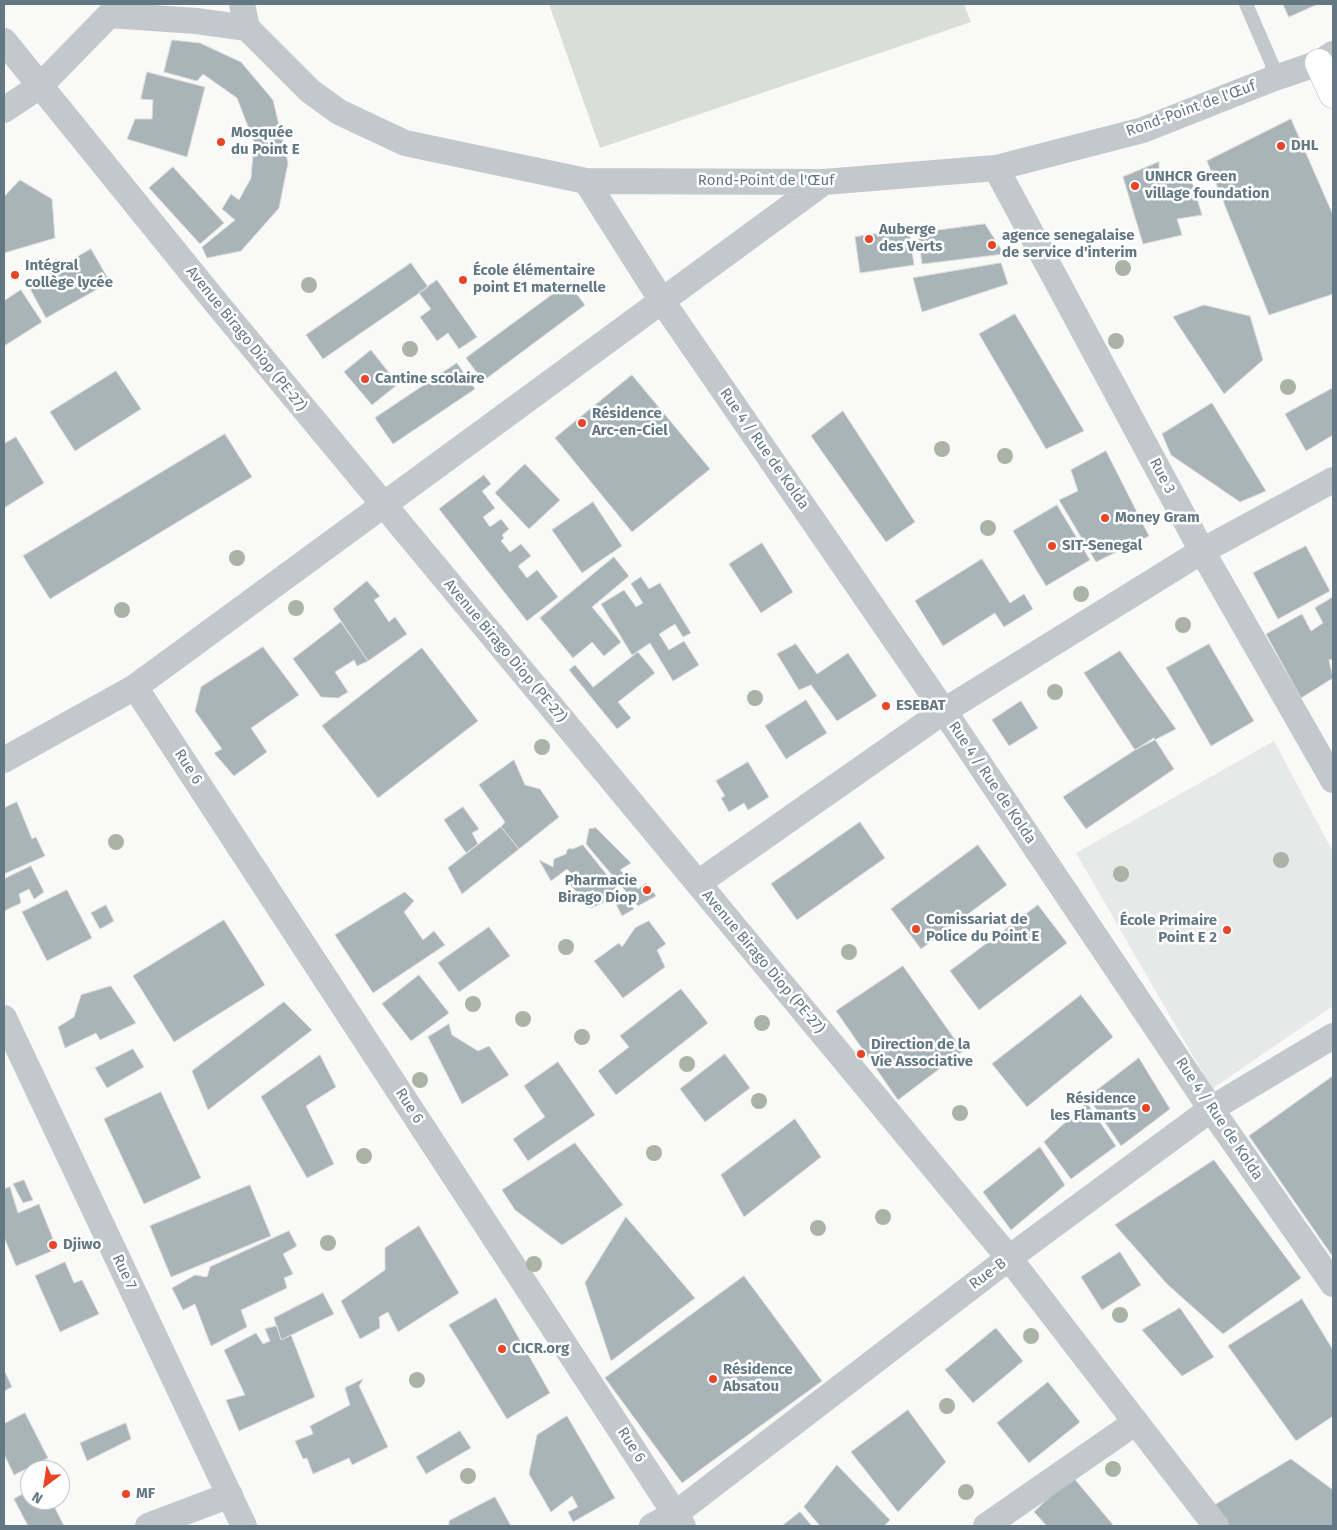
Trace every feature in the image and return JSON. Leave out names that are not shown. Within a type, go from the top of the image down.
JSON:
[{"type":"street","points":[[4,110],[40,86],[115,10],[196,21],[244,16]]},
{"type":"street","name":"Rond-Point de l'Œuf","points":[[244,16],[310,91],[339,112],[405,143],[586,181],[824,182],[996,168],[1143,130],[1326,58]]},
{"type":"street","name":"Avenue Birago Diop (PE-27)","points":[[4,41],[218,306],[1009,1258],[1216,1526]]},
{"type":"street","points":[[1326,58],[1333,94]]},
{"type":"street","name":"Rue 3","points":[[996,168],[1202,550],[1333,780]]},
{"type":"street","name":"Rue 4 / Rue de Kolda","points":[[586,181],[662,301],[944,711],[1211,1109],[1333,1284]]},
{"type":"street","points":[[4,760],[135,687],[824,182]]},
{"type":"street","points":[[698,883],[944,711],[1202,550],[1333,480]]},
{"type":"street","name":"Rue 6","points":[[135,687],[679,1520]]},
{"type":"street","name":"Rue 7","points":[[4,1018],[244,1526]]},
{"type":"street","name":"Rue-B","points":[[652,1526],[679,1520],[1009,1258],[1211,1109],[1333,1036]]},
{"type":"street","points":[[986,1526],[1136,1422]]},
{"type":"street","points":[[148,1526],[230,1495]]},
{"type":"lane","points":[[1246,4],[1272,64],[1272,79]]},
{"type":"shaded area","points":[[549,4],[964,4],[971,22],[600,148]]},
{"type":"shaded area","name":"École Primaire Point E 2","points":[[1274,741],[1333,852],[1333,1006],[1212,1089],[1076,853]]},
{"type":"building","points":[[1283,4],[1318,4],[1289,17]]},
{"type":"building","points":[[172,40],[200,43],[241,62],[273,100],[288,163],[279,208],[241,251],[207,258],[202,247],[235,220],[222,209],[231,194],[239,200],[251,178],[254,142],[237,98],[203,74],[197,81],[164,72]]},
{"type":"building","points":[[147,72],[205,87],[187,157],[127,139],[135,119],[152,119],[153,100],[141,99]]},
{"type":"building","points":[[1291,119],[1333,215],[1333,294],[1269,315],[1207,161]]},
{"type":"building","points":[[1159,162],[1159,174],[1188,168],[1202,215],[1177,219],[1182,235],[1143,244],[1123,177]]},
{"type":"building","points":[[173,167],[224,223],[200,244],[149,188]]},
{"type":"building","points":[[20,180],[52,199],[55,238],[4,253],[4,197]]},
{"type":"building","points":[[985,224],[1004,254],[922,264],[918,233]]},
{"type":"building","points":[[909,229],[914,265],[860,273],[855,237]]},
{"type":"building","points":[[91,249],[110,282],[46,318],[28,285]]},
{"type":"building","points":[[411,263],[428,287],[323,359],[306,335]]},
{"type":"building","points":[[1001,263],[1008,284],[922,312],[913,278]]},
{"type":"building","points":[[437,280],[477,337],[459,349],[448,333],[437,341],[420,317],[431,309],[419,293]]},
{"type":"building","points":[[568,283],[585,305],[483,381],[466,358]]},
{"type":"building","points":[[21,290],[42,322],[4,346],[4,301]]},
{"type":"building","points":[[1204,305],[1250,316],[1263,360],[1224,394],[1173,317]]},
{"type":"building","points":[[1015,314],[1084,431],[1046,449],[979,334]]},
{"type":"building","points":[[371,350],[398,384],[372,405],[344,372]]},
{"type":"building","points":[[457,363],[475,389],[393,444],[375,418]]},
{"type":"building","points":[[116,371],[141,409],[75,451],[50,412]]},
{"type":"building","points":[[632,375],[710,469],[632,532],[555,438]]},
{"type":"building","points":[[1333,388],[1333,435],[1306,451],[1285,414]]},
{"type":"building","points":[[1212,403],[1266,491],[1240,502],[1171,455],[1162,434]]},
{"type":"building","points":[[843,411],[915,522],[886,542],[811,436]]},
{"type":"building","points":[[225,434],[252,477],[50,599],[23,556]]},
{"type":"building","points":[[16,437],[44,483],[4,508],[4,444]]},
{"type":"building","name":"Money Gram","points":[[1106,451],[1149,536],[1096,562],[1059,500],[1078,491],[1071,470]]},
{"type":"building","points":[[525,464],[560,500],[529,529],[495,493]]},
{"type":"building","points":[[484,475],[491,484],[482,491],[495,508],[483,517],[490,527],[501,519],[509,529],[502,535],[504,538],[501,541],[510,552],[521,544],[531,556],[518,566],[527,578],[537,570],[558,597],[527,621],[439,509]]},
{"type":"building","points":[[593,502],[622,546],[582,573],[552,530]]},
{"type":"building","name":"SIT-Senegal","points":[[1057,505],[1090,560],[1046,586],[1013,531]]},
{"type":"building","points":[[762,543],[793,592],[761,613],[729,564]]},
{"type":"building","points":[[1306,546],[1330,591],[1278,619],[1253,573]]},
{"type":"building","points":[[614,557],[629,576],[592,607],[621,642],[604,656],[592,642],[573,658],[540,618]]},
{"type":"building","points":[[982,559],[1010,603],[1024,594],[1033,609],[1004,627],[995,613],[943,646],[915,601]]},
{"type":"building","points":[[641,577],[649,589],[660,583],[691,633],[683,637],[675,624],[659,634],[669,650],[684,641],[699,665],[673,681],[650,643],[632,655],[601,604],[624,590],[636,607],[643,603],[631,584]]},
{"type":"building","points":[[367,581],[380,596],[374,600],[389,622],[395,617],[407,634],[368,661],[333,609]]},
{"type":"building","points":[[1333,597],[1333,659],[1329,660],[1333,678],[1301,698],[1266,634],[1302,614],[1311,631],[1323,623],[1315,608]]},
{"type":"building","points":[[341,622],[368,661],[357,666],[354,660],[335,672],[348,692],[338,698],[321,697],[293,659]]},
{"type":"building","points":[[796,644],[817,674],[848,653],[877,696],[837,721],[811,685],[799,690],[777,654]]},
{"type":"building","points":[[1209,644],[1254,721],[1211,746],[1166,668]]},
{"type":"building","points":[[263,647],[299,695],[251,728],[267,752],[234,776],[214,753],[222,749],[195,711],[201,687]]},
{"type":"building","points":[[422,648],[478,721],[378,798],[322,726]]},
{"type":"building","points":[[1120,651],[1176,729],[1135,750],[1084,673]]},
{"type":"building","points":[[638,652],[655,673],[618,702],[631,718],[617,729],[569,670],[575,665],[593,687]]},
{"type":"building","points":[[806,700],[827,733],[786,759],[765,726]]},
{"type":"building","points":[[1021,701],[1038,728],[1009,746],[992,720]]},
{"type":"building","points":[[1154,738],[1174,769],[1086,829],[1063,797]]},
{"type":"building","points":[[514,760],[525,785],[540,789],[559,817],[519,849],[501,827],[505,822],[479,785]]},
{"type":"building","points":[[748,762],[769,797],[748,810],[744,803],[729,812],[721,798],[725,796],[716,781]]},
{"type":"building","points":[[17,802],[32,839],[36,837],[45,856],[4,874],[4,808]]},
{"type":"building","points":[[463,807],[479,829],[472,833],[478,844],[466,853],[444,820]]},
{"type":"building","points":[[860,822],[885,858],[797,920],[771,884]]},
{"type":"building","points":[[501,827],[519,849],[462,894],[448,868]]},
{"type":"building","points":[[596,828],[631,863],[620,870],[638,889],[646,883],[656,896],[638,906],[586,844],[589,829]]},
{"type":"building","points":[[583,845],[634,909],[622,916],[615,902],[605,902],[591,908],[564,878],[571,873],[567,869],[551,881],[539,860],[553,867],[554,859],[566,854],[570,848]]},
{"type":"building","points":[[978,845],[1007,885],[921,949],[891,909]]},
{"type":"building","points":[[31,866],[44,892],[34,899],[29,889],[19,894],[21,903],[4,911],[4,879]]},
{"type":"building","points":[[67,890],[92,938],[47,961],[22,912]]},
{"type":"building","points":[[405,892],[414,901],[404,912],[423,940],[434,931],[445,945],[373,993],[335,935]]},
{"type":"building","points":[[106,905],[114,921],[100,929],[91,913]]},
{"type":"building","points":[[1038,905],[1067,943],[979,1010],[950,971]]},
{"type":"building","points":[[224,920],[265,985],[174,1042],[133,976]]},
{"type":"building","points":[[649,921],[666,944],[657,950],[665,967],[623,998],[594,961],[619,943],[622,947],[635,928]]},
{"type":"building","points":[[489,927],[510,956],[459,992],[438,963]]},
{"type":"building","points":[[903,966],[963,1051],[898,1100],[836,1011]]},
{"type":"building","points":[[419,975],[449,1013],[411,1041],[382,1004]]},
{"type":"building","points":[[111,986],[136,1023],[100,1040],[96,1033],[65,1048],[58,1027],[74,1017],[81,995]]},
{"type":"building","points":[[681,989],[708,1023],[616,1095],[598,1071],[629,1047],[620,1036]]},
{"type":"building","points":[[1081,995],[1113,1037],[1027,1107],[992,1064]]},
{"type":"building","points":[[284,1002],[312,1030],[208,1110],[192,1071]]},
{"type":"building","points":[[449,1024],[452,1035],[478,1051],[489,1046],[509,1075],[462,1104],[428,1037]]},
{"type":"building","points":[[133,1049],[144,1067],[107,1088],[95,1068]]},
{"type":"building","points":[[725,1054],[750,1088],[705,1122],[680,1089]]},
{"type":"building","points":[[320,1055],[336,1087],[306,1106],[334,1164],[307,1178],[261,1097]]},
{"type":"building","points":[[1139,1058],[1170,1109],[1121,1146],[1088,1097]]},
{"type":"building","points":[[558,1062],[595,1115],[528,1161],[513,1139],[545,1117],[524,1086]]},
{"type":"building","points":[[1333,1076],[1333,1257],[1249,1136]]},
{"type":"building","points":[[161,1092],[201,1178],[144,1204],[104,1119]]},
{"type":"building","points":[[1087,1103],[1116,1146],[1071,1179],[1044,1142]]},
{"type":"building","points":[[795,1119],[821,1157],[744,1217],[721,1175]]},
{"type":"building","points":[[575,1143],[623,1205],[562,1245],[515,1210],[502,1190]]},
{"type":"building","points":[[1040,1147],[1065,1185],[1011,1230],[983,1192]]},
{"type":"building","points":[[1214,1160],[1301,1278],[1223,1334],[1167,1284],[1115,1225]]},
{"type":"building","points":[[24,1180],[33,1200],[23,1203],[13,1184]]},
{"type":"building","points":[[250,1185],[271,1236],[171,1277],[150,1226]]},
{"type":"building","points":[[10,1187],[18,1213],[39,1204],[57,1249],[16,1266],[4,1237],[4,1189]]},
{"type":"building","points":[[626,1217],[695,1298],[611,1361],[585,1283]]},
{"type":"building","points":[[419,1226],[459,1293],[398,1332],[388,1312],[379,1317],[380,1328],[360,1339],[341,1301],[385,1270],[385,1248]]},
{"type":"building","points":[[289,1231],[297,1246],[283,1254],[293,1274],[284,1278],[287,1288],[241,1310],[247,1327],[211,1346],[195,1304],[183,1310],[172,1288],[195,1275],[207,1277],[210,1267]]},
{"type":"building","points":[[1120,1252],[1141,1285],[1102,1310],[1081,1277]]},
{"type":"building","points":[[65,1262],[74,1283],[82,1280],[99,1314],[60,1332],[35,1276]]},
{"type":"building","name":"Résidence Absatou","points":[[744,1276],[822,1381],[682,1483],[605,1378]]},
{"type":"building","points":[[323,1293],[334,1314],[281,1340],[274,1318]]},
{"type":"building","points":[[496,1298],[550,1393],[507,1419],[449,1325]]},
{"type":"building","points":[[1302,1299],[1333,1350],[1333,1416],[1296,1441],[1228,1346]]},
{"type":"building","points":[[1180,1308],[1214,1357],[1182,1376],[1142,1330]]},
{"type":"building","points":[[277,1326],[281,1340],[291,1335],[315,1397],[239,1431],[226,1400],[245,1395],[224,1350],[256,1333],[263,1344],[270,1341],[265,1329]]},
{"type":"building","points":[[996,1328],[1023,1361],[973,1403],[945,1370]]},
{"type":"building","points":[[4,1370],[12,1387],[4,1391]]},
{"type":"building","points":[[363,1379],[359,1386],[388,1447],[352,1465],[349,1458],[313,1474],[307,1458],[303,1459],[295,1441],[313,1434],[310,1426],[350,1405],[345,1388]]},
{"type":"building","points":[[1048,1382],[1080,1422],[1029,1463],[997,1423]]},
{"type":"building","points":[[908,1410],[946,1462],[898,1512],[851,1452]]},
{"type":"building","points":[[25,1413],[48,1458],[44,1460],[20,1460],[20,1472],[14,1475],[4,1454],[4,1424]]},
{"type":"building","points":[[567,1416],[615,1498],[573,1522],[568,1512],[578,1507],[572,1496],[551,1512],[529,1474],[537,1435]]},
{"type":"building","points":[[126,1423],[131,1439],[87,1461],[80,1443]]},
{"type":"building","points":[[460,1431],[471,1448],[426,1474],[416,1457]]},
{"type":"building","points":[[1291,1459],[1333,1490],[1333,1526],[1224,1526],[1210,1508]]},
{"type":"building","points":[[837,1465],[890,1520],[884,1526],[820,1526],[804,1507]]},
{"type":"building","points":[[1072,1476],[1114,1526],[1047,1526],[1034,1512]]},
{"type":"building","points":[[20,1496],[20,1510],[56,1510],[64,1526],[28,1526],[14,1499]]},
{"type":"building","points":[[495,1497],[511,1526],[449,1526],[449,1521]]},
{"type":"building","points":[[800,1512],[812,1526],[782,1526]]},
{"type":"place","name":"Mosquée du Point E","points":[[221,142]]},
{"type":"place","name":"DHL","points":[[1281,146]]},
{"type":"place","name":"UNHCR Green village foundation","points":[[1135,186]]},
{"type":"place","name":"Auberge des Verts","points":[[869,239]]},
{"type":"place","name":"agence senegalaise de service d'interim","points":[[992,245]]},
{"type":"place","name":"Intégral collège lycée","points":[[15,275]]},
{"type":"place","name":"École élémentaire point E1 maternelle","points":[[463,280]]},
{"type":"place","name":"Cantine scolaire","points":[[365,379]]},
{"type":"place","name":"Résidence Arc-en-Ciel","points":[[582,423]]},
{"type":"place","name":"Money Gram","points":[[1105,518]]},
{"type":"place","name":"SIT-Senegal","points":[[1052,546]]},
{"type":"place","name":"ESEBAT","points":[[886,706]]},
{"type":"place","name":"Pharmacie Birago Diop","points":[[647,890]]},
{"type":"place","name":"Comissariat de Police du Point E","points":[[916,929]]},
{"type":"place","name":"École Primaire Point E 2","points":[[1227,930]]},
{"type":"place","name":"Direction de la Vie Associative","points":[[861,1054]]},
{"type":"place","name":"Résidence les Flamants","points":[[1146,1108]]},
{"type":"place","name":"Djiwo","points":[[53,1245]]},
{"type":"place","name":"CICR.org","points":[[502,1349]]},
{"type":"place","name":"Résidence Absatou","points":[[713,1379]]},
{"type":"place","name":"MF","points":[[126,1494]]}]
